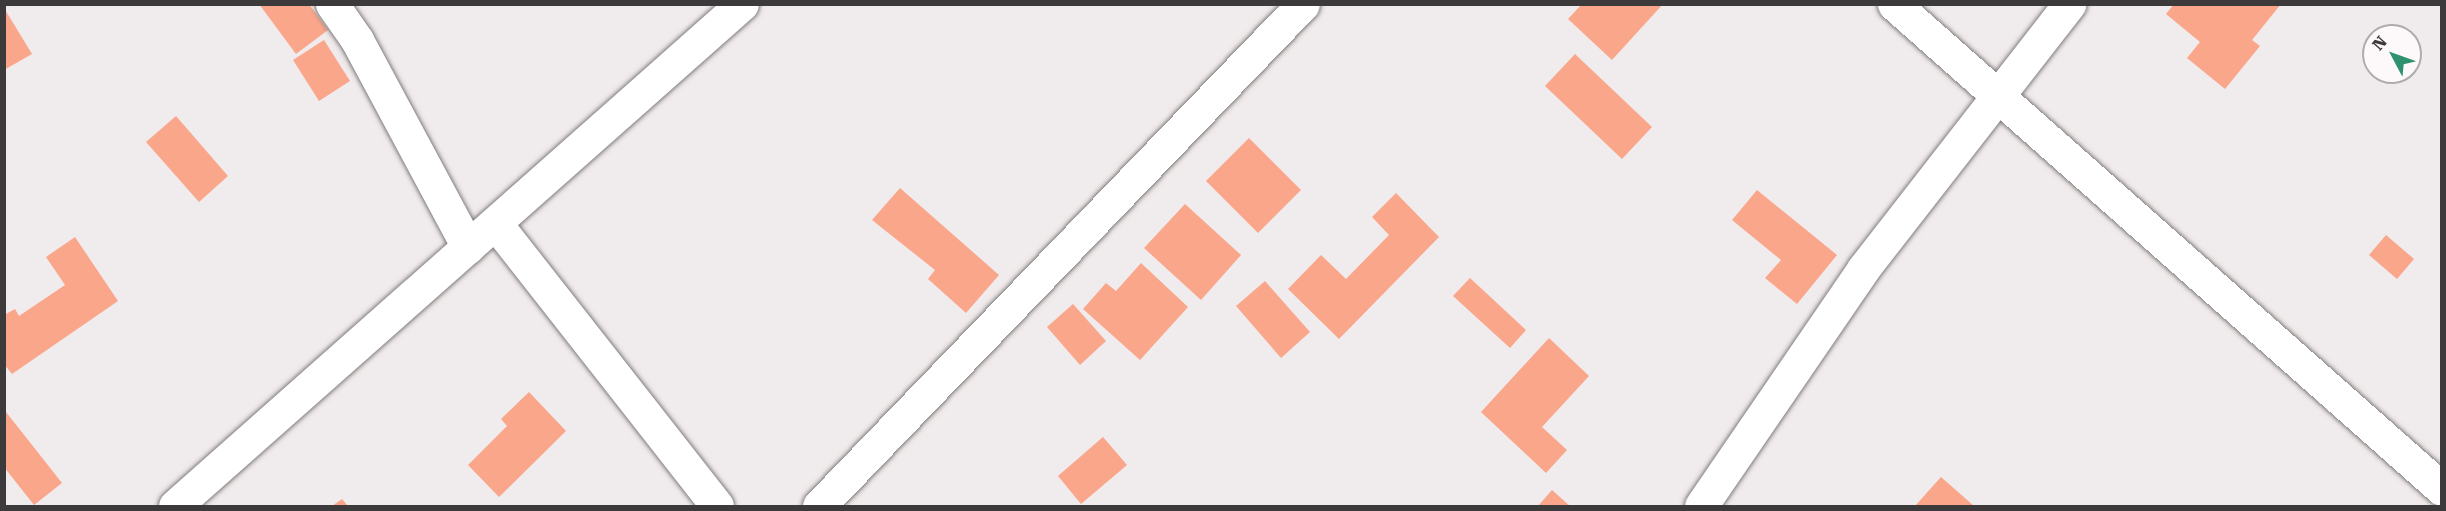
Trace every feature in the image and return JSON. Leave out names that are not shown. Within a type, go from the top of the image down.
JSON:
[{"type":"street","points":[[332,4],[357,40],[468,247]]},
{"type":"street","points":[[175,507],[742,4]]},
{"type":"street","points":[[819,507],[1303,4]]},
{"type":"street","points":[[1894,4],[2442,489]]},
{"type":"street","points":[[1701,507],[1863,269],[2069,4]]},
{"type":"street","points":[[496,224],[717,507]]},
{"type":"building","points":[[259,4],[309,4],[328,30],[296,54]]},
{"type":"building","points":[[1582,4],[1663,4],[1612,60],[1568,19]]},
{"type":"building","points":[[2174,4],[2281,4],[2252,40],[2260,46],[2225,89],[2187,58],[2200,42],[2166,14]]},
{"type":"building","points":[[4,8],[32,54],[4,70]]},
{"type":"building","points":[[324,40],[350,81],[319,101],[293,60]]},
{"type":"building","points":[[1575,54],[1652,127],[1622,159],[1545,86]]},
{"type":"building","points":[[176,116],[228,176],[199,202],[146,142]]},
{"type":"building","points":[[1249,138],[1301,190],[1258,233],[1206,181]]},
{"type":"building","points":[[900,188],[999,275],[966,313],[928,279],[935,270],[872,220]]},
{"type":"building","points":[[1757,190],[1837,255],[1797,304],[1765,278],[1781,260],[1732,220]]},
{"type":"building","points":[[1396,193],[1439,237],[1339,339],[1288,289],[1321,255],[1346,279],[1389,235],[1372,217]]},
{"type":"building","points":[[1185,204],[1241,255],[1201,300],[1144,248]]},
{"type":"building","points":[[2386,235],[2414,259],[2397,279],[2369,255]]},
{"type":"building","points":[[75,237],[118,301],[12,374],[4,364],[4,315],[15,309],[19,316],[65,285],[46,257]]},
{"type":"building","points":[[1141,263],[1188,307],[1140,360],[1083,309],[1106,283],[1116,291]]},
{"type":"building","points":[[1470,278],[1526,330],[1510,348],[1453,296]]},
{"type":"building","points":[[1265,281],[1310,332],[1281,358],[1236,306]]},
{"type":"building","points":[[1073,304],[1106,341],[1080,365],[1047,327]]},
{"type":"building","points":[[1549,338],[1589,376],[1542,427],[1567,450],[1546,473],[1481,412]]},
{"type":"building","points":[[529,392],[566,431],[499,497],[468,465],[507,426],[501,419]]},
{"type":"building","points":[[6,412],[62,483],[34,505],[4,467]]},
{"type":"building","points":[[1103,437],[1127,465],[1081,504],[1058,476]]},
{"type":"building","points":[[1941,477],[1974,506],[1915,506]]},
{"type":"building","points":[[1552,490],[1570,506],[1538,506]]},
{"type":"building","points":[[342,499],[348,506],[332,506]]}]
